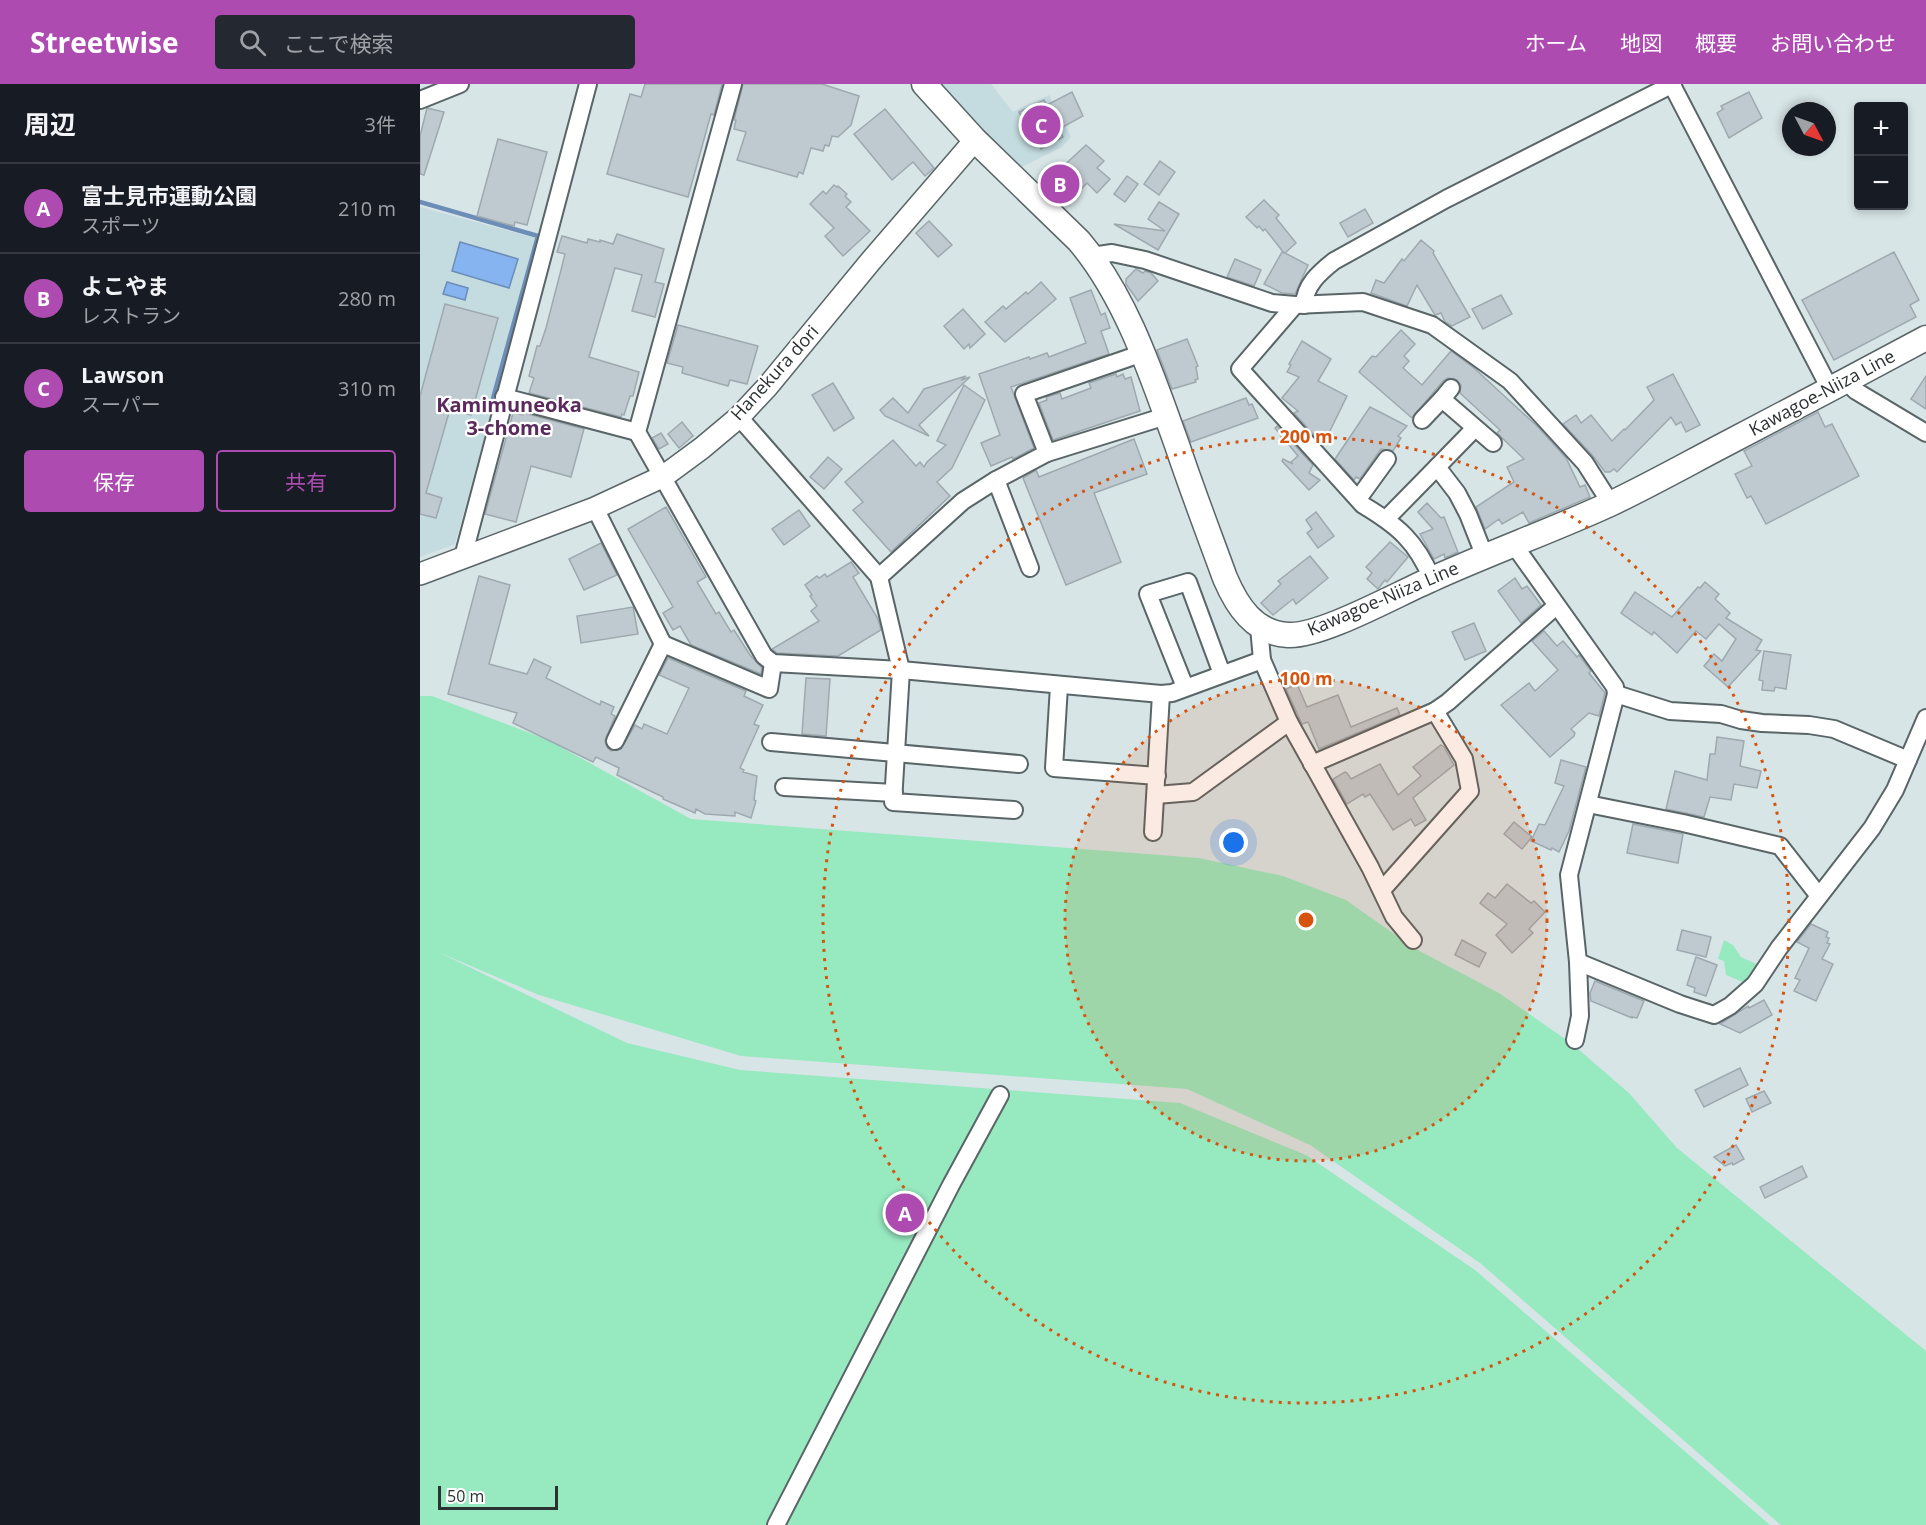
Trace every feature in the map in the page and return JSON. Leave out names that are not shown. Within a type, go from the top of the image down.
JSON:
[{"type":"main road","points":[[924,84],[975,140],[1079,240],[1092,256],[1109,284],[1143,353],[1234,599],[1259,627]]},
{"type":"main road","name":"Kawagoe-Niiza Line","points":[[1259,627],[1275,634],[1308,633],[1611,504],[1926,338]]},
{"type":"street","points":[[420,100],[460,84]]},
{"type":"street","points":[[463,557],[588,84]]},
{"type":"street","points":[[637,432],[733,84]]},
{"type":"street","points":[[1432,579],[1417,548],[1386,519],[1363,505],[1240,369],[1299,305],[1309,286],[1321,272],[1334,261],[1446,199],[1672,84],[1838,385],[1856,390],[1926,433]]},
{"type":"street","name":"Hanekura dori","points":[[420,574],[595,508],[664,476],[702,448],[739,417],[767,387],[975,140]]},
{"type":"street","points":[[1092,256],[1112,253],[1145,260],[1272,303],[1299,305],[1363,302],[1432,325],[1510,381],[1586,463],[1611,504]]},
{"type":"street","points":[[1047,453],[1024,394],[1143,353]]},
{"type":"street","points":[[1422,420],[1447,393],[1475,428],[1493,443]]},
{"type":"street","points":[[504,397],[637,432],[764,656],[772,663],[902,670],[1161,694],[1172,693],[1262,660]]},
{"type":"street","points":[[879,577],[963,501],[996,480],[1047,453],[1166,416]]},
{"type":"street","points":[[739,417],[879,577],[902,670],[893,802],[1014,810]]},
{"type":"street","points":[[1386,519],[1475,428]]},
{"type":"street","points":[[1358,499],[1387,459]]},
{"type":"street","points":[[1437,467],[1457,493],[1485,557]]},
{"type":"street","points":[[996,480],[1030,568]]},
{"type":"street","points":[[595,508],[663,644],[769,689],[772,663]]},
{"type":"street","points":[[1514,545],[1615,687],[1616,694],[1569,875],[1578,962],[1580,1016],[1575,1040]]},
{"type":"street","points":[[1185,687],[1148,594],[1188,582],[1222,674]]},
{"type":"street","points":[[1312,764],[1435,711],[1556,606]]},
{"type":"street","points":[[1259,627],[1262,660],[1289,722],[1382,890],[1394,917],[1413,940]]},
{"type":"street","points":[[615,741],[663,644]]},
{"type":"street","points":[[1059,686],[1054,768],[1157,776]]},
{"type":"street","points":[[1153,832],[1161,694]]},
{"type":"street","points":[[1616,694],[1670,711],[1721,714],[1762,723],[1809,725],[1834,729],[1908,760]]},
{"type":"street","points":[[1382,890],[1470,791],[1464,759],[1435,711]]},
{"type":"street","points":[[1578,962],[1680,1004],[1714,1015],[1730,1006],[1755,984],[1779,948],[1884,809],[1926,718]]},
{"type":"street","points":[[1156,795],[1193,792],[1289,722]]},
{"type":"street","points":[[771,742],[1019,764]]},
{"type":"street","points":[[784,787],[894,793]]},
{"type":"street","points":[[1588,804],[1780,846],[1819,896]]},
{"type":"street","points":[[776,1525],[951,1185],[1000,1095]]},
{"type":"shaded area","points":[[941,84],[991,84],[1013,112],[1049,95],[1071,137],[1062,147],[1020,168]]},
{"type":"shaded area","points":[[420,207],[539,239],[455,544],[420,557]]},
{"type":"green space","points":[[420,696],[432,696],[548,740],[691,819],[1199,858],[1283,876],[1346,900],[1414,948],[1499,993],[1571,1043],[1629,1093],[1677,1148],[1926,1351],[1926,1525],[1781,1525],[1480,1263],[1310,1145],[1187,1089],[741,1056],[539,995],[438,952],[627,1043],[740,1070],[1180,1103],[1306,1155],[1475,1270],[1770,1525],[420,1525]]},
{"type":"green space","points":[[1724,940],[1733,945],[1741,957],[1763,967],[1748,984],[1726,975],[1724,961],[1718,959]]},
{"type":"water","points":[[460,242],[518,259],[509,288],[452,271]]},
{"type":"water","points":[[447,282],[468,288],[465,300],[443,294]]},
{"type":"building","points":[[645,84],[722,84],[714,115],[711,114],[688,197],[607,174],[630,94],[641,97]]},
{"type":"building","points":[[743,84],[822,84],[859,96],[851,125],[838,137],[832,136],[829,146],[825,145],[823,151],[811,148],[803,174],[799,172],[797,177],[737,160],[746,132],[734,129]]},
{"type":"building","points":[[1072,92],[1083,116],[1059,129],[1063,137],[1041,149],[1019,112],[1044,100],[1047,105]]},
{"type":"building","points":[[1749,92],[1762,118],[1729,138],[1717,113],[1723,109],[1721,106]]},
{"type":"building","points":[[427,108],[444,112],[424,175],[420,174],[420,136]]},
{"type":"building","points":[[885,109],[934,168],[925,176],[913,162],[892,180],[854,134]]},
{"type":"building","points":[[498,139],[547,152],[527,225],[515,222],[514,226],[477,216]]},
{"type":"building","points":[[1086,145],[1104,161],[1097,168],[1110,179],[1097,193],[1087,183],[1068,203],[1042,179],[1053,167],[1058,171]]},
{"type":"building","points":[[1160,161],[1175,172],[1159,195],[1144,184]]},
{"type":"building","points":[[1127,176],[1138,184],[1125,202],[1114,194]]},
{"type":"building","points":[[834,185],[847,194],[845,196],[851,202],[846,207],[870,231],[843,256],[825,236],[834,228],[810,204],[823,191],[826,194]]},
{"type":"building","points":[[1264,200],[1279,215],[1276,218],[1296,243],[1285,253],[1308,265],[1295,294],[1282,293],[1264,284],[1282,252],[1284,253],[1265,229],[1263,231],[1259,226],[1257,228],[1246,217]]},
{"type":"building","points":[[1159,202],[1179,214],[1158,250],[1114,224],[1165,231],[1148,219]]},
{"type":"building","points":[[1365,209],[1373,223],[1348,237],[1340,223]]},
{"type":"building","points":[[929,221],[952,245],[938,257],[916,233]]},
{"type":"building","points":[[617,234],[664,249],[655,282],[664,284],[655,317],[632,311],[642,275],[615,268],[589,357],[639,372],[633,396],[630,396],[624,415],[622,414],[621,417],[529,393],[534,378],[529,376],[537,346],[540,346],[546,328],[565,254],[557,252],[562,236],[587,243],[588,239],[613,244]]},
{"type":"building","points":[[1421,240],[1434,251],[1433,253],[1470,317],[1452,326],[1445,322],[1441,313],[1435,315],[1417,285],[1407,306],[1371,293],[1376,280],[1384,283],[1402,259],[1404,261]]},
{"type":"building","points":[[1894,252],[1919,300],[1910,305],[1916,317],[1834,360],[1802,300]]},
{"type":"building","points":[[1235,259],[1261,270],[1254,286],[1227,277]]},
{"type":"building","points":[[1136,269],[1143,273],[1145,271],[1151,273],[1158,281],[1138,301],[1126,284],[1126,279]]},
{"type":"building","points":[[1041,282],[1056,299],[1005,342],[985,322],[1003,306],[1006,309]]},
{"type":"building","points":[[1091,290],[1101,315],[1105,313],[1110,328],[1101,331],[1109,354],[1011,387],[1034,448],[1013,459],[1012,457],[991,466],[981,443],[1000,435],[979,374],[1029,357],[1030,359],[1047,353],[1049,357],[1086,343],[1070,298]]},
{"type":"building","points":[[1501,295],[1512,314],[1483,329],[1472,309]]},
{"type":"building","points":[[445,304],[498,318],[471,415],[450,409],[426,493],[442,498],[436,518],[420,514],[420,396]]},
{"type":"building","points":[[963,309],[985,334],[970,348],[969,344],[964,349],[944,326]]},
{"type":"building","points":[[678,325],[758,346],[747,384],[730,380],[728,386],[682,373],[683,367],[667,363]]},
{"type":"building","points":[[1401,330],[1415,344],[1404,356],[1409,361],[1403,368],[1422,385],[1451,351],[1474,368],[1538,427],[1566,458],[1580,487],[1585,485],[1590,497],[1529,523],[1523,512],[1502,524],[1499,519],[1485,529],[1476,507],[1514,482],[1507,467],[1524,459],[1497,433],[1500,430],[1460,393],[1461,385],[1457,380],[1448,378],[1443,381],[1412,418],[1359,372],[1372,356],[1376,357]]},
{"type":"building","points":[[1187,339],[1198,366],[1196,367],[1198,379],[1195,380],[1196,382],[1172,389],[1157,350]]},
{"type":"building","points":[[1302,341],[1331,359],[1318,381],[1347,396],[1323,445],[1294,413],[1298,411],[1282,398],[1299,377],[1287,372]]},
{"type":"building","points":[[1116,374],[1117,377],[1123,374],[1125,379],[1131,377],[1140,411],[1053,440],[1039,403],[1047,400],[1046,397],[1060,393],[1062,399],[1091,388],[1089,383]]},
{"type":"building","points":[[1673,374],[1700,425],[1686,432],[1681,422],[1676,425],[1671,417],[1617,472],[1614,469],[1605,472],[1563,424],[1576,415],[1581,423],[1591,415],[1612,441],[1654,400],[1647,387]]},
{"type":"building","points":[[966,376],[961,380],[970,377],[919,425],[929,436],[885,416],[880,410],[893,398],[908,413],[924,389]]},
{"type":"building","points":[[1926,376],[1926,409],[1911,399]]},
{"type":"building","points":[[833,383],[854,418],[834,431],[812,395]]},
{"type":"building","points":[[964,385],[985,400],[952,468],[937,482],[950,496],[891,552],[853,510],[863,502],[845,482],[893,440],[916,466],[920,462],[924,467],[946,445],[937,441]]},
{"type":"building","points":[[1246,398],[1249,405],[1252,404],[1258,418],[1191,442],[1183,421]]},
{"type":"building","points":[[1370,407],[1407,426],[1398,436],[1401,438],[1393,451],[1381,449],[1360,479],[1356,477],[1354,480],[1335,459]]},
{"type":"building","points":[[1818,412],[1825,427],[1832,424],[1859,476],[1766,524],[1751,496],[1747,498],[1735,474],[1752,466],[1744,451]]},
{"type":"building","points":[[513,413],[523,415],[524,413],[584,429],[571,477],[531,466],[516,522],[485,514]]},
{"type":"building","points":[[682,422],[693,436],[679,448],[668,434]]},
{"type":"building","points":[[1277,426],[1313,465],[1309,473],[1320,480],[1309,490],[1282,461],[1283,459],[1293,464],[1291,462],[1298,456],[1275,428]]},
{"type":"building","points":[[661,433],[668,444],[659,449],[652,438]]},
{"type":"building","points":[[1134,439],[1147,474],[1094,493],[1121,562],[1066,585],[1023,478],[1036,470],[1039,477]]},
{"type":"building","points":[[828,457],[842,469],[824,489],[810,477]]},
{"type":"building","points":[[1427,503],[1441,518],[1444,517],[1458,552],[1445,558],[1444,554],[1434,559],[1420,534],[1433,529],[1418,512]]},
{"type":"building","points":[[666,507],[706,577],[697,582],[716,614],[719,612],[731,632],[734,630],[750,655],[762,668],[761,674],[691,645],[680,626],[673,630],[663,613],[673,607],[628,529]]},
{"type":"building","points":[[799,510],[810,526],[784,545],[772,529]]},
{"type":"building","points":[[1316,512],[1334,536],[1318,548],[1307,533],[1312,529],[1306,520]]},
{"type":"building","points":[[1390,542],[1408,557],[1378,589],[1367,579],[1372,573],[1366,567]]},
{"type":"building","points":[[601,543],[617,575],[584,590],[569,559]]},
{"type":"building","points":[[1310,556],[1328,578],[1296,604],[1293,599],[1273,615],[1261,603],[1281,584],[1278,581]]},
{"type":"building","points":[[851,562],[859,573],[853,577],[878,619],[881,630],[838,656],[777,653],[772,649],[819,621],[811,611],[817,606],[805,585],[817,576],[819,578],[825,574],[827,577]]},
{"type":"building","points":[[479,576],[510,585],[489,664],[527,674],[534,659],[551,667],[546,678],[600,705],[601,701],[614,707],[611,714],[615,716],[605,741],[611,751],[621,749],[635,725],[642,729],[644,724],[667,734],[689,688],[659,675],[668,658],[746,691],[744,696],[763,705],[754,724],[759,726],[740,768],[744,770],[743,772],[757,776],[754,800],[756,801],[751,818],[735,812],[735,816],[705,814],[696,809],[695,813],[617,775],[619,768],[596,757],[593,762],[513,723],[517,713],[448,694]]},
{"type":"building","points":[[1515,578],[1522,589],[1527,586],[1541,605],[1521,623],[1498,591]]},
{"type":"building","points":[[1705,582],[1719,594],[1715,599],[1730,613],[1726,618],[1762,640],[1756,650],[1761,651],[1728,687],[1704,666],[1714,654],[1722,661],[1736,639],[1719,624],[1706,639],[1696,631],[1677,653],[1654,632],[1652,635],[1621,613],[1635,592],[1672,617]]},
{"type":"building","points":[[633,607],[638,634],[581,643],[577,616]]},
{"type":"building","points":[[1474,623],[1486,651],[1465,660],[1452,632]]},
{"type":"building","points":[[1544,631],[1557,646],[1563,641],[1577,657],[1579,655],[1591,671],[1589,673],[1605,693],[1599,716],[1589,713],[1571,729],[1575,733],[1574,736],[1550,757],[1501,705],[1529,683],[1535,691],[1558,670],[1532,641]]},
{"type":"building","points":[[1764,651],[1791,655],[1786,689],[1775,687],[1774,691],[1762,690],[1763,681],[1759,680]]},
{"type":"building","points":[[806,678],[830,679],[826,736],[802,734]]},
{"type":"building","points":[[1297,684],[1307,707],[1338,695],[1351,727],[1397,708],[1400,715],[1319,749],[1308,722],[1302,724],[1286,689]]},
{"type":"building","points":[[1717,737],[1744,741],[1740,766],[1761,771],[1757,788],[1734,784],[1731,800],[1710,797],[1704,817],[1666,809],[1675,771],[1707,780],[1710,754],[1715,754]]},
{"type":"building","points":[[1441,745],[1454,765],[1413,798],[1426,820],[1415,826],[1411,819],[1393,830],[1370,794],[1365,797],[1363,794],[1347,804],[1333,779],[1345,772],[1351,779],[1380,764],[1398,795],[1421,776],[1413,767]]},
{"type":"building","points":[[1561,760],[1586,767],[1569,831],[1559,852],[1531,841],[1539,824],[1545,825],[1564,786],[1555,783]]},
{"type":"building","points":[[1514,822],[1532,837],[1522,849],[1504,834]]},
{"type":"building","points":[[1633,824],[1683,834],[1678,863],[1627,853]]},
{"type":"building","points":[[1507,884],[1531,903],[1534,901],[1545,912],[1529,929],[1533,933],[1512,953],[1496,935],[1507,924],[1480,903],[1488,893],[1495,898]]},
{"type":"building","points":[[1811,924],[1828,932],[1827,943],[1830,944],[1822,959],[1833,964],[1816,1001],[1794,991],[1800,980],[1795,978],[1809,948],[1797,942]]},
{"type":"building","points":[[1682,930],[1711,937],[1706,957],[1677,950]]},
{"type":"building","points":[[1462,940],[1486,953],[1479,967],[1455,955]]},
{"type":"building","points":[[1696,957],[1717,965],[1706,996],[1694,992],[1695,988],[1687,985]]},
{"type":"building","points":[[1595,981],[1644,1001],[1637,1018],[1591,1001],[1590,993]]},
{"type":"building","points":[[1764,1000],[1772,1015],[1740,1033],[1720,1024],[1748,1006],[1749,1008]]},
{"type":"building","points":[[1740,1068],[1748,1085],[1704,1107],[1695,1090]]},
{"type":"building","points":[[1764,1091],[1771,1103],[1752,1112],[1746,1099]]},
{"type":"building","points":[[1736,1145],[1744,1159],[1733,1165],[1732,1163],[1725,1166],[1714,1157]]},
{"type":"building","points":[[1802,1166],[1807,1177],[1765,1198],[1760,1187]]},
{"type":"waterway","points":[[420,202],[538,236],[492,402],[500,404]]},
{"type":"place","name":"Lawson","points":[[1041,125]]},
{"type":"place","name":"よこやま","points":[[1060,184]]},
{"type":"place","name":"富士見市運動公園","points":[[905,1213]]},
{"type":"district","name":"Kamimuneoka 3-chome","points":[[509,416]]}]
